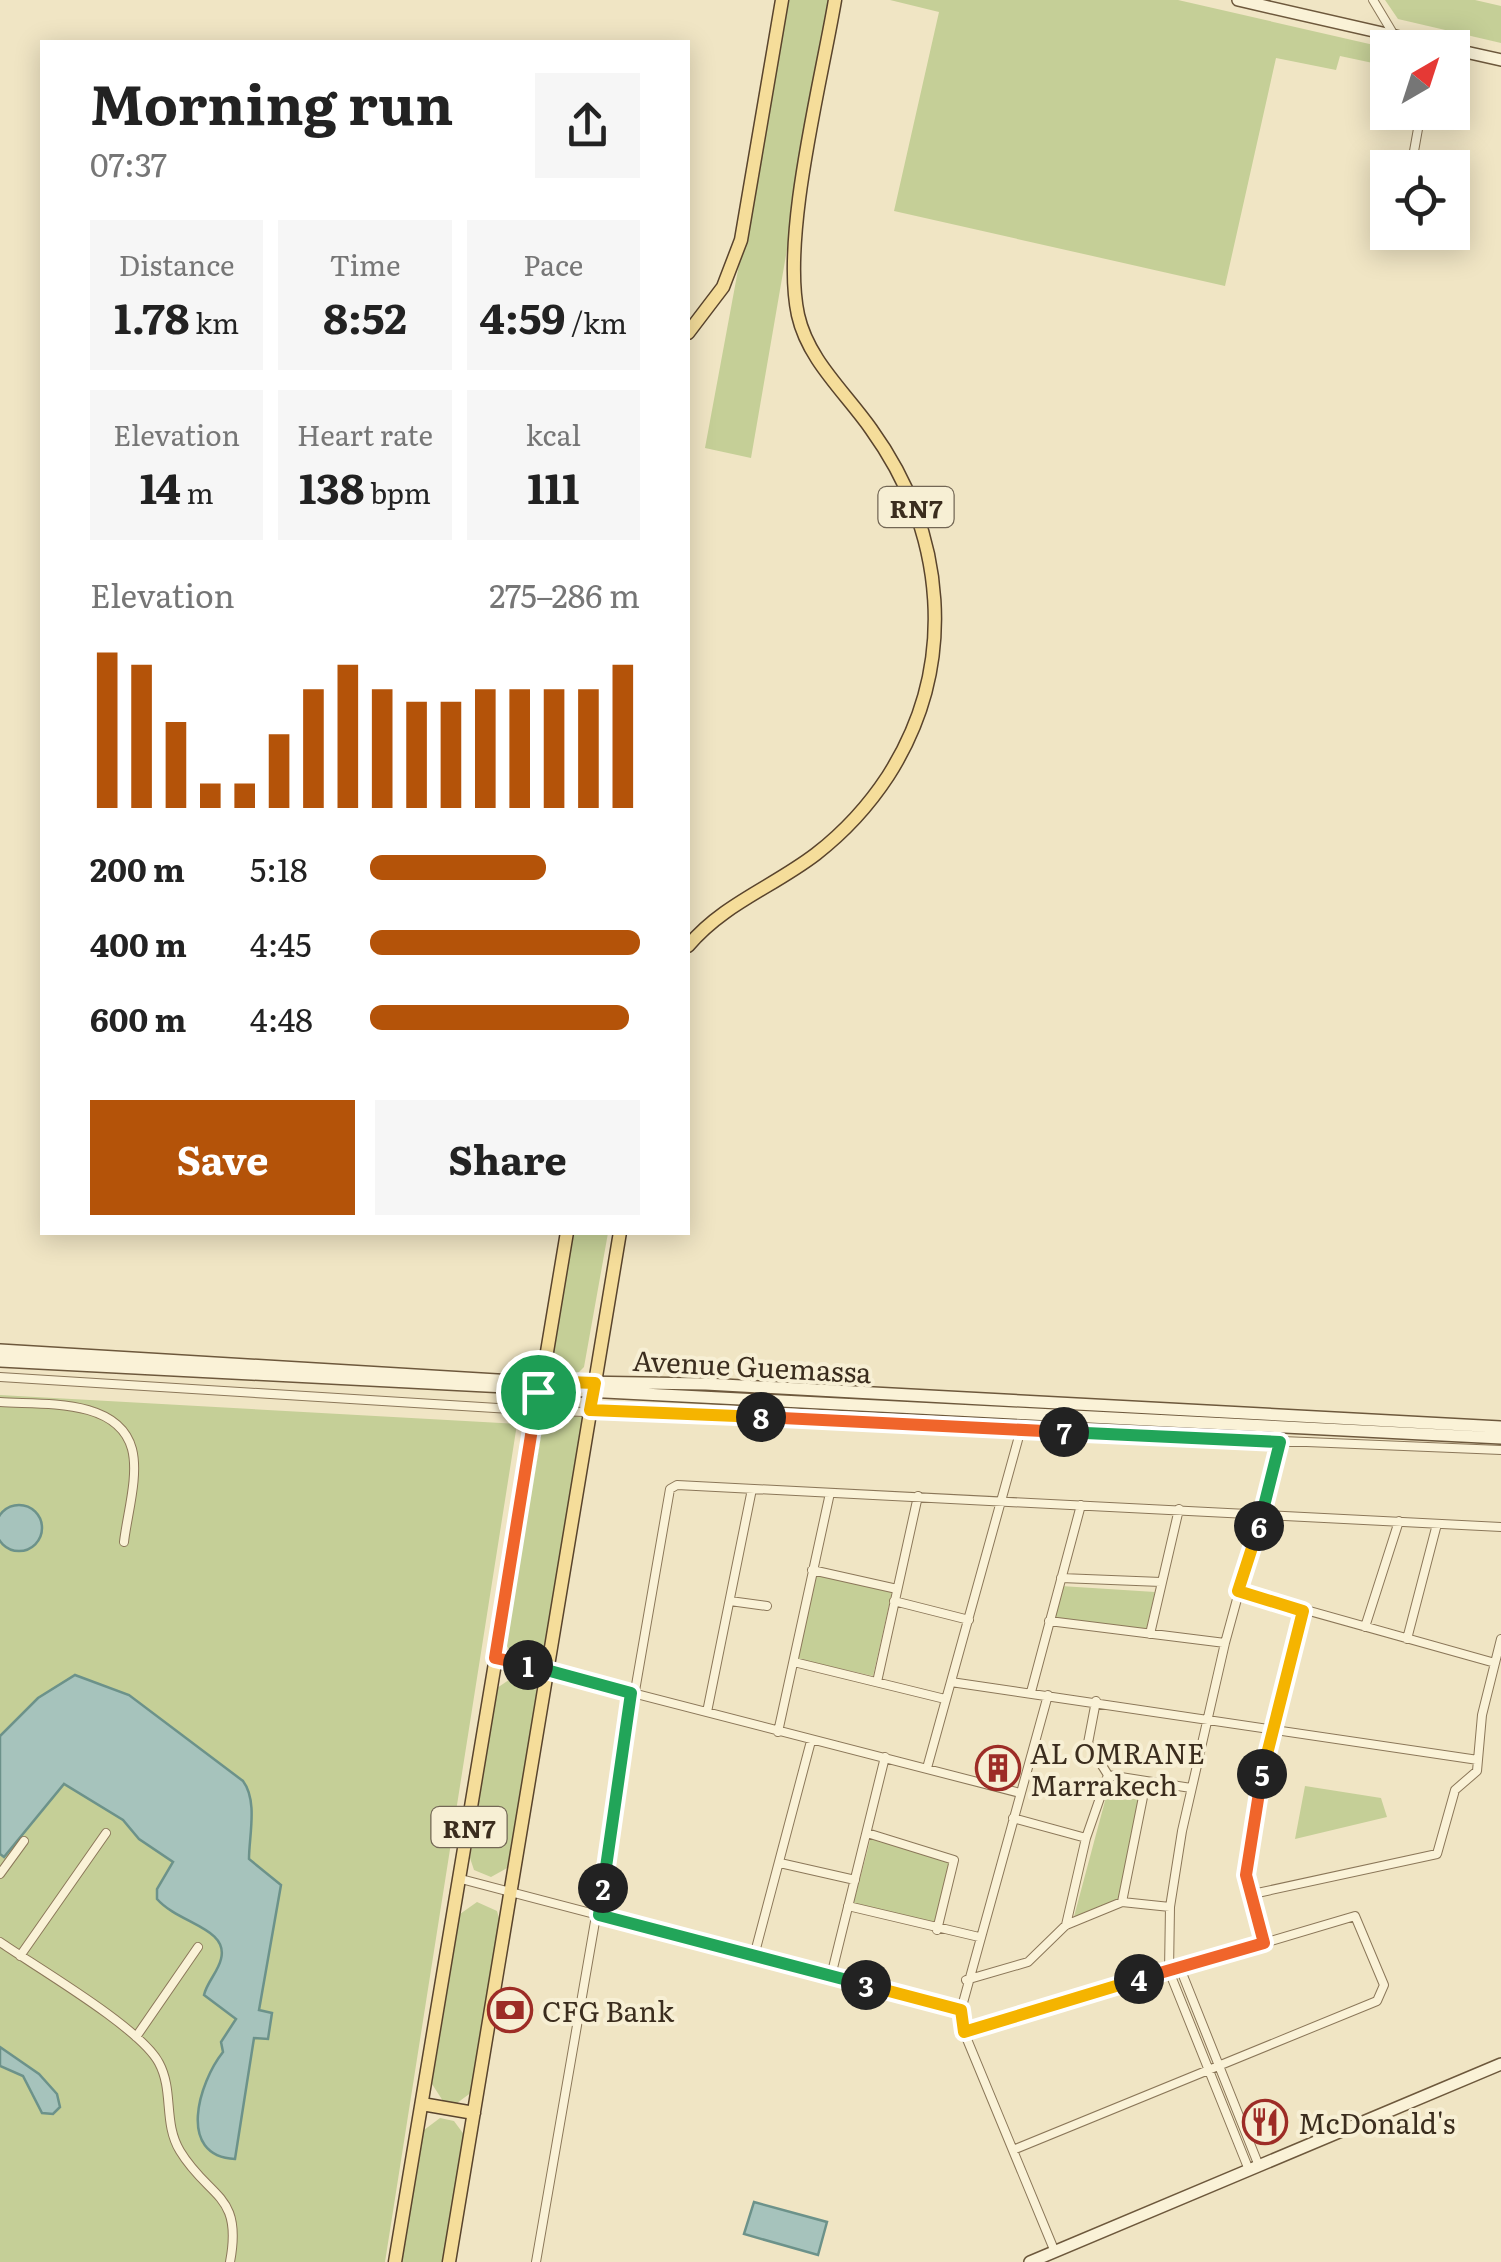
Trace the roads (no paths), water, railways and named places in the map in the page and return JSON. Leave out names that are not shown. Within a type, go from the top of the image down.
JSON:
[{"type":"main road","points":[[690,330],[723,287],[740,240],[782,0]]},
{"type":"main road","name":"RN7","points":[[690,944],[723,911],[816,854],[857,816],[904,749],[931,672],[936,597],[920,515],[888,452],[814,353],[799,320],[793,289],[799,215],[835,0]]},
{"type":"main road","points":[[1238,0],[1370,30]]},
{"type":"main road","points":[[1470,53],[1501,60]]},
{"type":"main road","name":"RN7","points":[[395,2262],[566,1235]]},
{"type":"main road","name":"RN7","points":[[449,2262],[620,1235]]},
{"type":"main road","name":"Avenue Guemassa","points":[[0,1350],[539,1386]]},
{"type":"main road","name":"Avenue Guemassa","points":[[0,1361],[1501,1438]]},
{"type":"main road","name":"Avenue Guemassa","points":[[594,1389],[706,1384],[1501,1427]]},
{"type":"main road","points":[[1030,2262],[1501,2064]]},
{"type":"main road","points":[[422,2104],[474,2113]]},
{"type":"street","points":[[1374,0],[1391,30]]},
{"type":"street","name":"Avenue Guemassa","points":[[0,1377],[535,1409],[1501,1450]]},
{"type":"street","points":[[0,1402],[88,1409],[123,1434],[133,1456],[124,1542]]},
{"type":"street","points":[[927,1768],[1021,1429]]},
{"type":"street","points":[[1254,2168],[1207,2072],[1169,1970],[1170,1906],[1191,1788],[1224,1643],[1280,1442]]},
{"type":"street","points":[[536,2262],[599,1915],[631,1693],[670,1489],[677,1485],[1501,1526]]},
{"type":"street","points":[[707,1712],[752,1490]]},
{"type":"street","points":[[778,1732],[830,1493]]},
{"type":"street","points":[[877,1682],[918,1496]]},
{"type":"street","points":[[1030,1692],[1081,1504]]},
{"type":"street","points":[[1150,1634],[1180,1509]]},
{"type":"street","points":[[1365,1627],[1398,1521]]},
{"type":"street","points":[[1407,1640],[1437,1524]]},
{"type":"street","points":[[812,1570],[897,1589]]},
{"type":"street","points":[[1061,1578],[1162,1582]]},
{"type":"street","points":[[1238,1591],[1495,1663]]},
{"type":"street","points":[[730,1600],[767,1606]]},
{"type":"street","points":[[894,1600],[969,1620]]},
{"type":"street","points":[[1264,1943],[1248,1896],[1248,1844],[1271,1728],[1303,1611]]},
{"type":"street","points":[[1050,1621],[1224,1643]]},
{"type":"street","points":[[1248,1896],[1433,1857],[1455,1790],[1475,1775],[1482,1715],[1501,1639]]},
{"type":"street","points":[[495,1658],[1020,1793]]},
{"type":"street","points":[[794,1662],[945,1700]]},
{"type":"street","points":[[952,1682],[1478,1760]]},
{"type":"street","points":[[1048,1696],[966,1980],[961,2010],[964,2032],[1055,2252]]},
{"type":"street","points":[[1096,1701],[1088,1742],[1108,1775],[1191,1788]]},
{"type":"street","points":[[754,1956],[810,1741]]},
{"type":"street","points":[[831,1976],[884,1757]]},
{"type":"street","points":[[1066,1925],[1086,1838],[1108,1775]]},
{"type":"street","points":[[1122,1902],[1146,1782]]},
{"type":"street","points":[[1013,1818],[1086,1838]]},
{"type":"street","points":[[20,1956],[106,1833]]},
{"type":"street","points":[[867,1833],[954,1860],[937,1930]]},
{"type":"street","points":[[0,1874],[24,1841]]},
{"type":"street","points":[[780,1863],[854,1880]]},
{"type":"street","points":[[461,1878],[961,2010]]},
{"type":"street","points":[[966,1980],[1028,1962],[1066,1925],[1122,1902],[1170,1906]]},
{"type":"street","points":[[848,1906],[979,1937]]},
{"type":"street","points":[[964,2032],[1354,1916],[1384,1985],[1382,1996],[1013,2150]]},
{"type":"street","points":[[0,1942],[148,2047],[164,2074],[169,2121],[179,2149],[226,2201],[233,2217],[230,2262]]},
{"type":"street","points":[[136,2037],[198,1948]]},
{"type":"street","points":[[1180,1968],[1254,2168]]},
{"type":"water","points":[[10,1507],[28,1507],[40,1519],[40,1537],[28,1549],[10,1549],[-1,1538],[-1,1518]]},
{"type":"water","points":[[75,1675],[129,1695],[243,1781],[251,1808],[249,1859],[281,1885],[259,2010],[272,2013],[268,2039],[254,2038],[235,2159],[217,2155],[205,2145],[199,2132],[198,2116],[206,2081],[223,2052],[221,2042],[236,2019],[204,1995],[220,1964],[217,1940],[157,1899],[157,1889],[173,1862],[139,1839],[123,1820],[64,1784],[4,1857],[0,1854],[0,1736],[38,1698]]},
{"type":"water","points":[[0,2047],[39,2074],[57,2094],[60,2107],[53,2114],[42,2113],[23,2076],[0,2066]]},
{"type":"water","points":[[754,2202],[827,2222],[818,2255],[744,2234]]},
{"type":"place","name":"AL OMRANE Marrakech","points":[[998,1768]]},
{"type":"place","name":"CFG Bank","points":[[510,2010]]},
{"type":"place","name":"McDonald's","points":[[1265,2122]]}]
